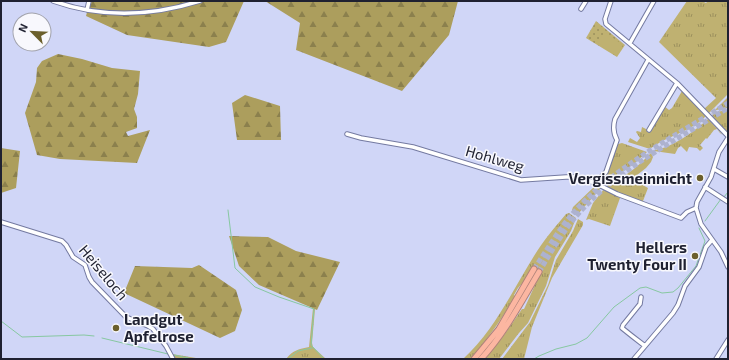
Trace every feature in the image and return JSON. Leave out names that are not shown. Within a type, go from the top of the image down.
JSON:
[{"type":"highway","points":[[474,359],[499,329],[537,271],[510,321],[481,359]]},
{"type":"street","points":[[53,1],[87,10],[116,13],[144,13],[176,8],[200,1]]},
{"type":"street","points":[[87,10],[89,1]]},
{"type":"street","points":[[581,9],[586,1]]},
{"type":"street","points":[[611,1],[605,19],[606,24],[677,83],[728,137],[697,202],[696,208],[701,224],[721,252],[728,267]]},
{"type":"street","points":[[630,43],[654,1]]},
{"type":"street","points":[[595,183],[606,172],[617,140],[614,133],[615,118],[648,60]]},
{"type":"street","points":[[649,130],[677,83]]},
{"type":"street","name":"Hohlweg","points":[[347,134],[361,138],[413,147],[521,180],[572,177],[595,183],[617,194],[680,218],[687,212],[696,208]]},
{"type":"street","points":[[714,169],[728,177]]},
{"type":"street","points":[[705,187],[728,202]]},
{"type":"street","name":"Heiseloch","points":[[1,222],[56,239],[66,244],[73,257],[85,265],[92,282],[126,317],[152,329],[166,346],[173,359]]},
{"type":"street","points":[[634,359],[676,309],[685,286],[699,267],[706,247],[712,240]]},
{"type":"street","points":[[641,297],[640,304],[622,328],[646,346]]},
{"type":"street","points":[[716,359],[728,340]]},
{"type":"green space","points":[[90,1],[244,1],[226,42],[209,47],[127,35],[86,16]]},
{"type":"green space","points":[[265,1],[458,1],[449,35],[402,91],[296,50],[300,23]]},
{"type":"green space","points":[[687,1],[702,1],[706,3],[708,1],[728,1],[728,94],[708,114],[704,109],[716,98],[659,42]]},
{"type":"green space","points":[[596,21],[625,45],[617,57],[586,38]]},
{"type":"green space","points":[[605,32],[623,45],[616,56],[597,42]]},
{"type":"green space","points":[[58,54],[112,68],[140,71],[138,94],[134,109],[137,117],[137,128],[126,132],[128,136],[150,130],[137,163],[60,159],[37,155],[25,113],[36,82],[37,68],[42,61]]},
{"type":"green space","points":[[682,91],[706,116],[693,126],[664,140],[650,149],[628,142],[630,138],[637,142],[640,138],[636,132],[641,132],[642,127],[649,132],[664,106],[669,110],[672,108]]},
{"type":"green space","points":[[245,95],[280,106],[281,140],[237,140],[232,103]]},
{"type":"green space","points":[[728,97],[728,108],[716,110],[710,115]]},
{"type":"green space","points":[[728,110],[728,133],[711,116],[716,112]]},
{"type":"green space","points":[[708,119],[723,135],[717,129],[714,130],[700,145],[703,148],[700,151],[697,148],[689,147],[687,152],[681,146],[675,154],[654,151],[666,147],[683,138]]},
{"type":"green space","points":[[622,143],[647,152],[634,164],[610,179],[603,186],[600,184],[600,180],[607,172],[616,146]]},
{"type":"green space","points":[[1,148],[20,151],[16,188],[1,193]]},
{"type":"green space","points":[[651,153],[653,157],[651,162],[632,179],[648,188],[643,201],[624,196],[606,187],[613,181],[630,172]]},
{"type":"green space","points":[[597,185],[601,188],[576,215],[572,210],[573,207]]},
{"type":"green space","points":[[604,189],[620,198],[610,226],[589,219],[586,220],[593,203]]},
{"type":"green space","points":[[569,213],[576,218],[571,231],[555,257],[546,286],[528,323],[499,359],[485,359],[522,309],[524,309],[540,274],[535,269],[518,288],[505,313],[483,344],[470,359],[463,359],[494,323],[541,245],[566,214]]},
{"type":"green space","points":[[578,219],[583,222],[583,225],[552,278],[532,327],[524,359],[502,359],[530,322],[548,285],[556,260],[573,231]]},
{"type":"green space","points":[[229,236],[268,237],[296,251],[340,262],[317,310],[259,285],[239,266]]},
{"type":"green space","points":[[199,265],[236,290],[242,310],[235,331],[220,338],[124,293],[135,266],[192,268]]},
{"type":"green space","points":[[313,308],[315,309],[312,343],[313,347],[326,359],[286,359],[296,350],[309,347]]},
{"type":"green space","points":[[172,354],[202,359],[176,359]]},
{"type":"waterway","points":[[724,197],[728,192]]},
{"type":"waterway","points":[[705,221],[721,199]]},
{"type":"waterway","points":[[228,210],[235,268],[255,287],[314,309],[311,345],[324,359]]},
{"type":"waterway","points":[[534,359],[556,349],[576,344],[587,338],[614,307],[640,288],[646,287],[662,293],[673,292],[696,266],[705,241],[699,228]]},
{"type":"waterway","points":[[1,321],[22,337],[94,336]]},
{"type":"waterway","points":[[102,338],[168,354]]},
{"type":"waterway","points":[[288,359],[298,351],[312,348]]},
{"type":"waterway","points":[[174,355],[193,359]]},
{"type":"tunnel","points":[[534,269],[558,232],[574,212],[608,180],[647,152],[728,103]]},
{"type":"tunnel","points":[[539,272],[567,227],[594,198],[649,156],[728,108]]},
{"type":"place","name":"Vergissmeinnicht","points":[[700,178]]},
{"type":"place","name":"Hellers Twenty Four II","points":[[695,256]]},
{"type":"place","name":"Landgut Apfelrose","points":[[116,328]]}]
